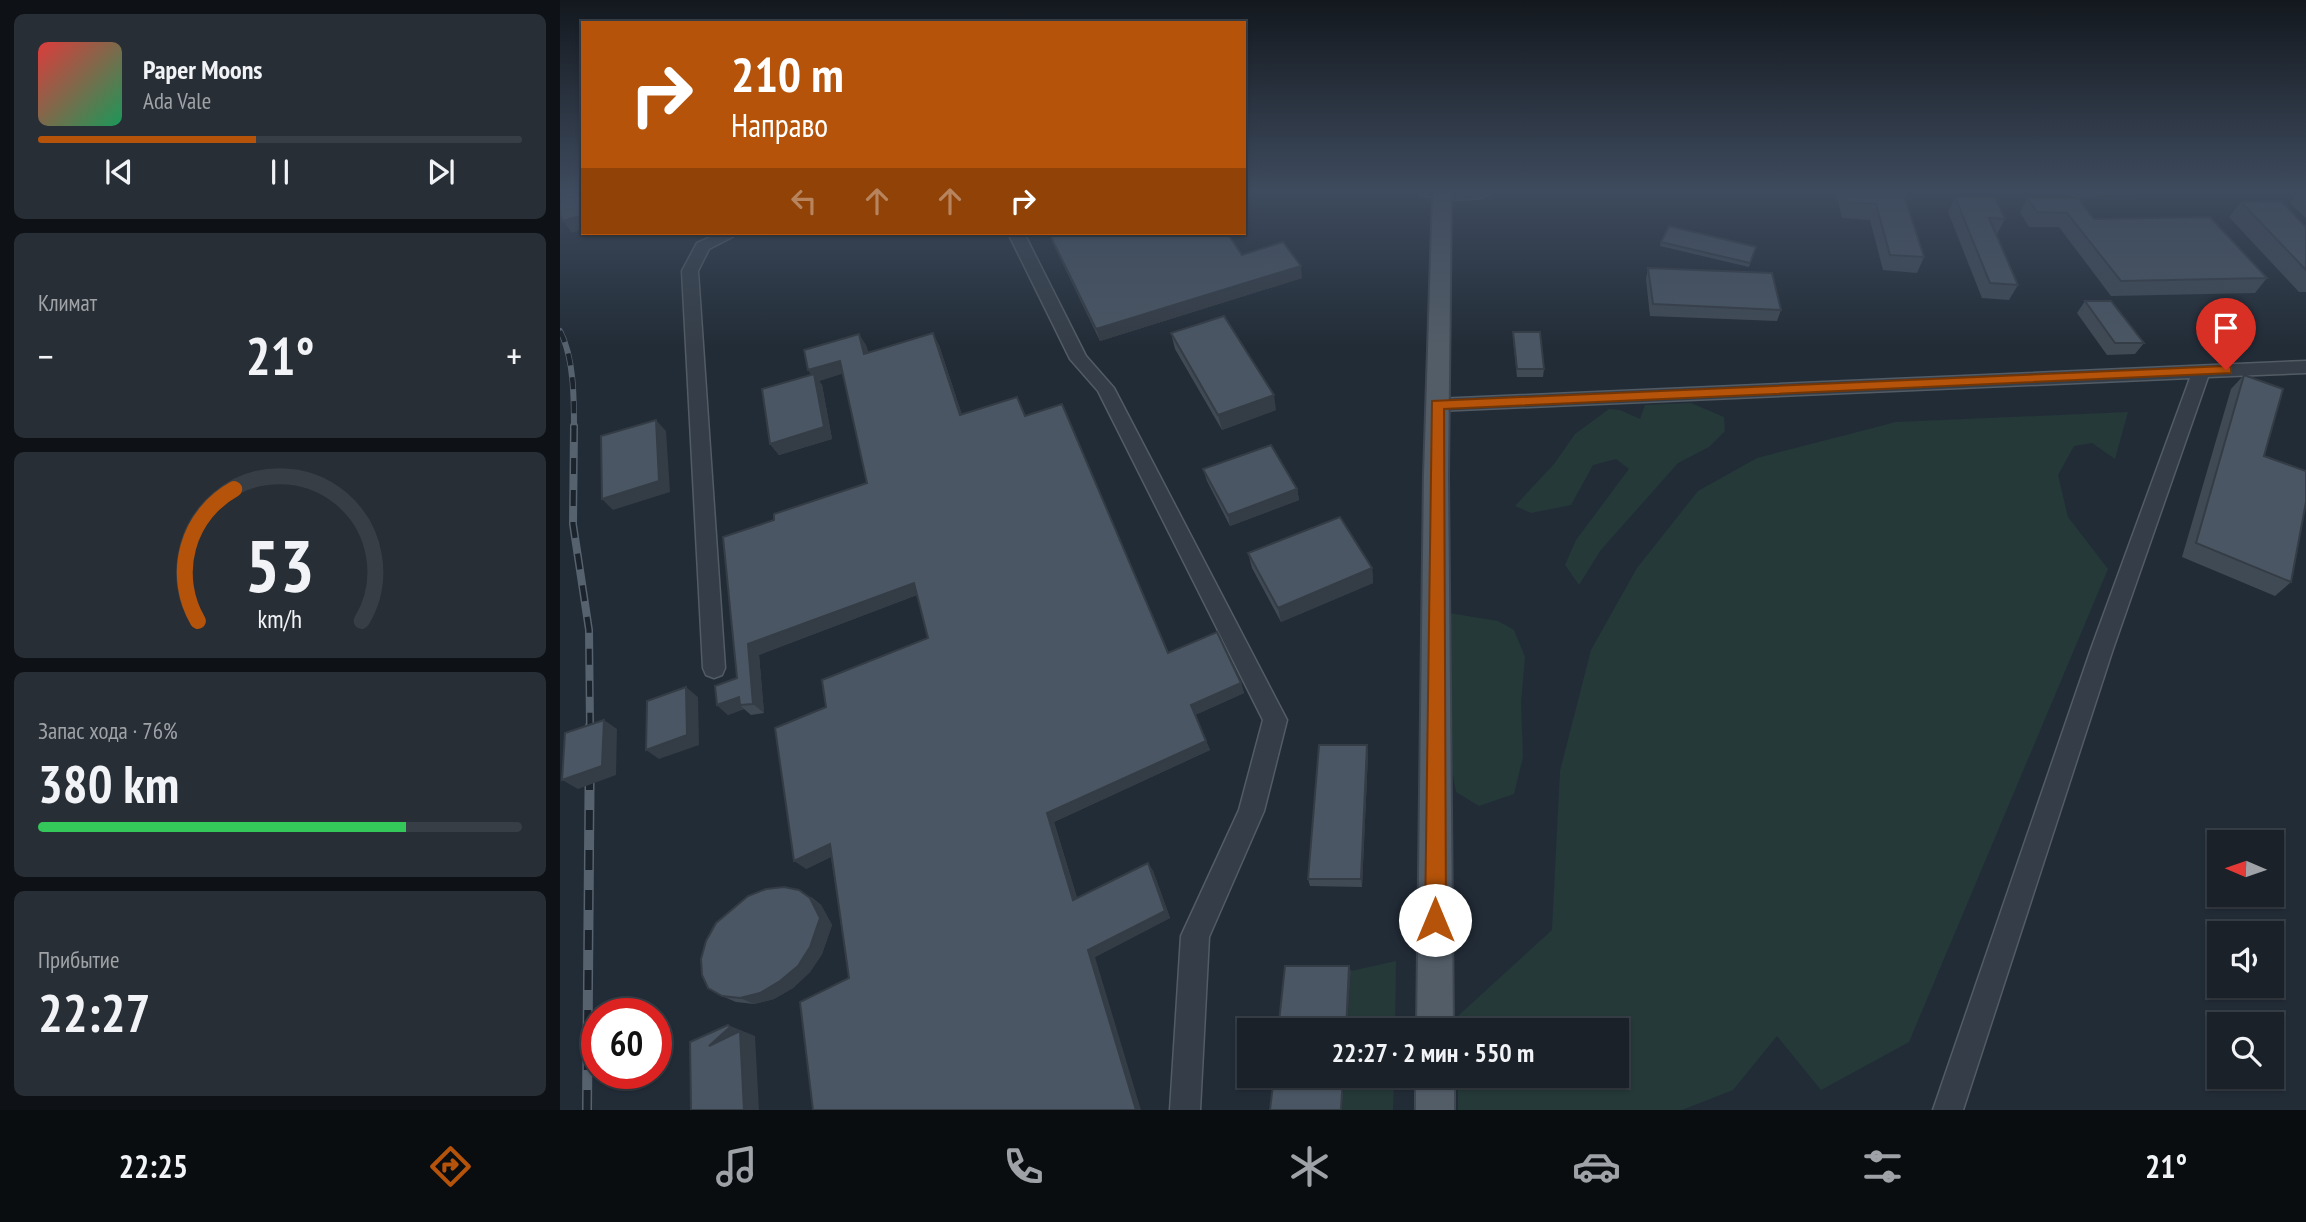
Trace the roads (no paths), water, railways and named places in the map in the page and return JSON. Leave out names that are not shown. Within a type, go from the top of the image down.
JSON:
[{"type":"main road","points":[[1435,1018],[1440,244]]},
{"type":"main road","points":[[1435,1088],[1435,1110]]},
{"type":"street","points":[[708,244],[703,246],[690,271],[714,668]]},
{"type":"street","points":[[1021,244],[1079,359],[1105,388],[1275,720],[1251,811],[1195,936],[1185,1110]]},
{"type":"street","points":[[1437,405],[2306,367]]},
{"type":"street","points":[[1948,1110],[2102,649],[2201,371]]},
{"type":"railway","points":[[560,331],[571,366],[574,427]]},
{"type":"railway","points":[[574,427],[573,524],[589,630],[590,727]]},
{"type":"railway","points":[[587,1110],[590,727]]}]
